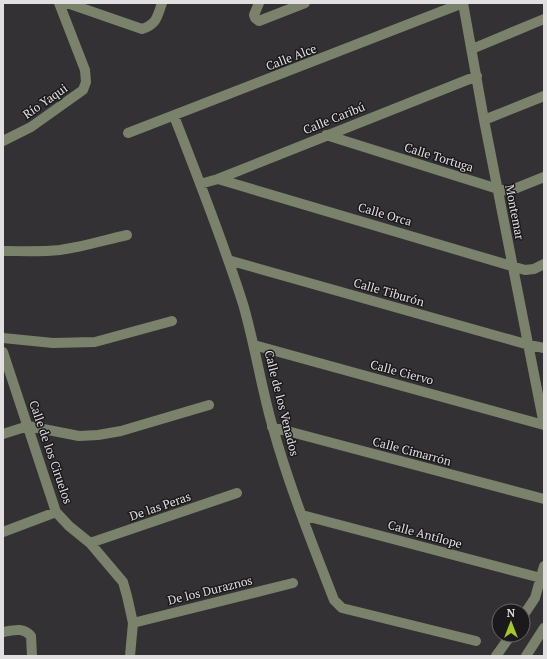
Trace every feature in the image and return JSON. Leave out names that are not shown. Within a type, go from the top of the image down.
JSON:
[{"type":"street","points":[[63,4],[142,29],[151,26],[155,22],[162,3]]},
{"type":"street","points":[[259,3],[254,15],[259,21],[305,3]]},
{"type":"street","name":"Montemar","points":[[463,3],[484,120],[544,425]]},
{"type":"street","name":"Calle Alce","points":[[128,133],[463,3]]},
{"type":"street","name":"Río Yaqui","points":[[3,141],[32,127],[83,90],[86,82],[85,70],[63,4]]},
{"type":"street","points":[[472,49],[544,19]]},
{"type":"street","name":"Calle Caribú","points":[[200,184],[218,179],[477,76]]},
{"type":"street","points":[[484,120],[544,96]]},
{"type":"street","name":"Calle de los Venados","points":[[174,116],[243,304],[254,345],[272,427],[302,516],[334,600],[342,608],[476,641]]},
{"type":"street","name":"Calle Tortuga","points":[[326,135],[498,189],[509,191],[544,177]]},
{"type":"street","name":"Calle Orca","points":[[218,179],[525,270],[534,269],[544,264]]},
{"type":"street","points":[[3,250],[34,252],[60,250],[127,235]]},
{"type":"street","name":"Calle Tiburón","points":[[228,260],[544,348]]},
{"type":"street","points":[[3,338],[53,343],[95,342],[172,320]]},
{"type":"street","name":"Calle Ciervo","points":[[254,345],[544,425]]},
{"type":"street","name":"Calle de los Ciruelos","points":[[3,352],[56,512],[68,526],[90,543],[123,582],[133,623],[130,656]]},
{"type":"street","points":[[3,434],[28,426],[79,436],[98,435],[121,431],[209,405]]},
{"type":"street","name":"Calle Cimarrón","points":[[272,427],[544,499]]},
{"type":"street","name":"De las Peras","points":[[90,543],[237,493]]},
{"type":"street","points":[[3,532],[56,512]]},
{"type":"street","name":"Calle Antílope","points":[[302,516],[541,578]]},
{"type":"street","points":[[531,604],[535,598],[544,566]]},
{"type":"street","name":"De los Duraznos","points":[[133,623],[293,583]]},
{"type":"street","points":[[526,656],[544,628]]},
{"type":"street","points":[[3,632],[20,629],[32,636],[32,656]]},
{"type":"street","points":[[496,656],[505,643]]}]
